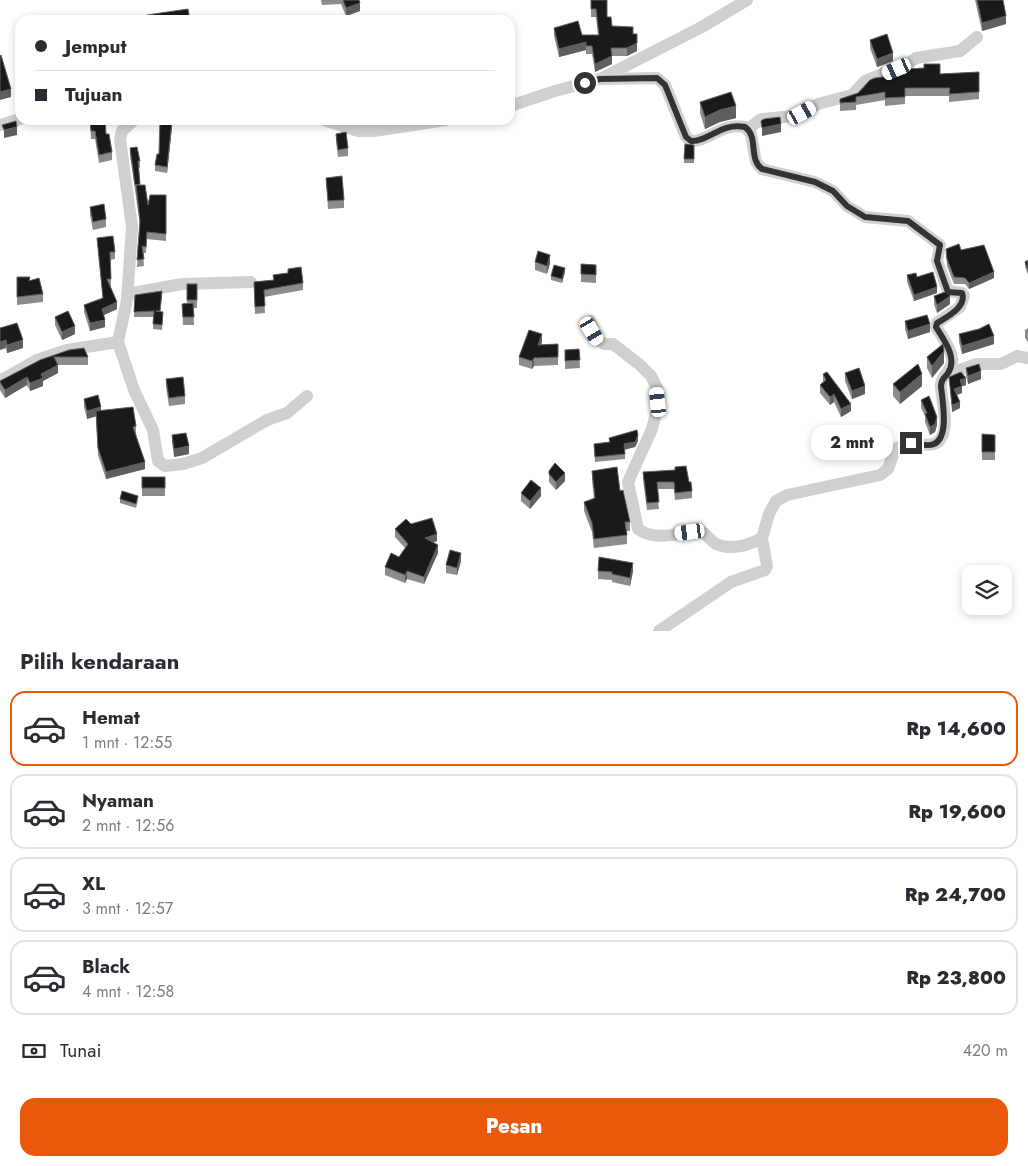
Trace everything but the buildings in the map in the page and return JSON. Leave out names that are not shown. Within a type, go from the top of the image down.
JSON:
[{"type":"street","points":[[515,104],[600,79],[700,28],[747,0]]},
{"type":"street","points":[[600,79],[652,77],[662,80],[686,137],[691,141],[699,140],[718,130],[732,126],[748,129],[761,119],[794,116],[818,104],[852,95],[864,82],[907,64],[916,58],[960,52],[977,36]]},
{"type":"street","points":[[0,125],[15,120]]},
{"type":"street","points":[[129,125],[122,131],[120,140],[132,227],[127,294],[118,342],[134,390],[153,430],[158,461],[164,466],[183,464],[202,458],[267,420],[287,413],[308,396]]},
{"type":"street","points":[[339,125],[358,131],[374,131],[413,125]]},
{"type":"street","points":[[748,129],[756,162],[762,169],[815,182],[833,191],[847,206],[865,217],[908,221],[940,245],[937,261],[948,292],[962,293],[964,296],[960,307],[937,323],[936,327],[952,357],[952,365],[948,374]]},
{"type":"street","points":[[127,294],[182,284],[250,282]]},
{"type":"street","points":[[590,321],[598,340],[604,344],[613,344],[640,364],[651,376],[657,388],[658,402],[652,429],[628,482],[638,529],[644,533],[659,536],[701,532],[716,544],[725,546],[749,545],[762,538]]},
{"type":"street","points":[[0,381],[37,360],[67,350],[118,342]]},
{"type":"street","points":[[659,631],[731,582],[765,570],[767,566],[762,538],[769,514],[776,501],[787,495],[880,475],[888,470],[895,449],[904,444],[933,445],[939,441],[942,433],[944,418],[942,379],[948,374],[977,364],[1001,364],[1017,356],[1028,358]]},
{"type":"route","points":[[585,83],[600,79],[652,77],[662,80],[688,140],[694,142],[718,130],[732,126],[745,127],[751,134],[754,156],[758,166],[762,169],[768,172],[803,178],[827,187],[839,196],[847,206],[865,217],[908,221],[940,245],[937,261],[948,292],[962,293],[964,296],[960,307],[937,323],[936,327],[952,357],[952,365],[948,374],[942,379],[941,384],[944,418],[942,433],[939,441],[933,445],[911,443]]}]
